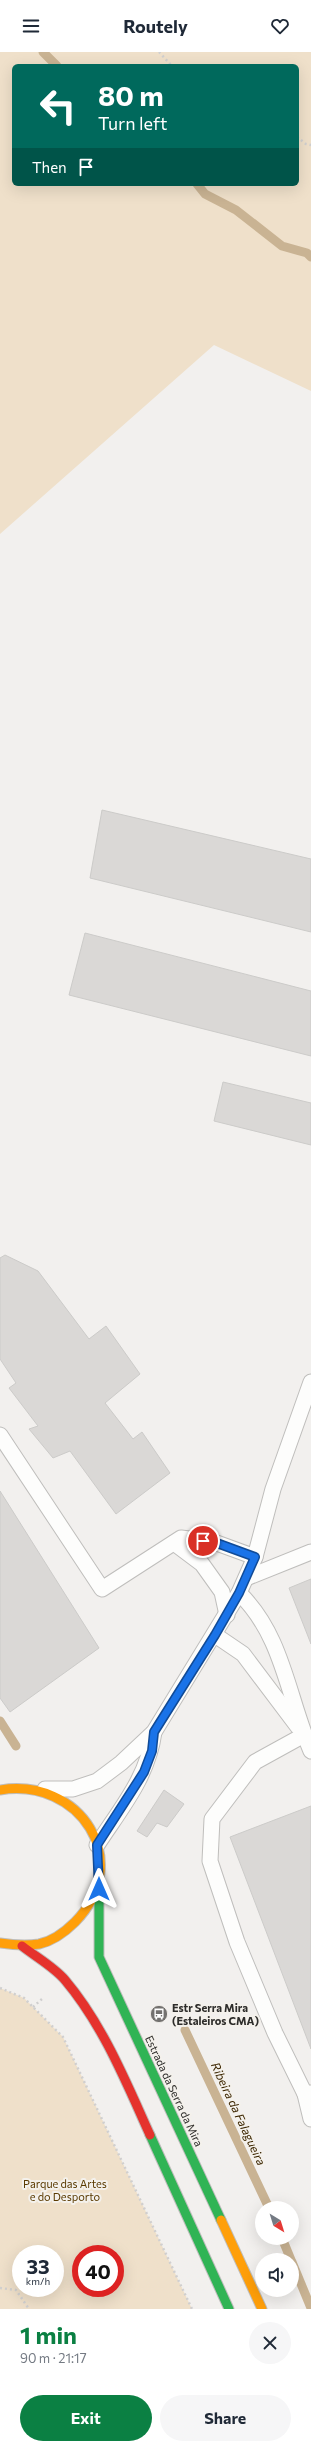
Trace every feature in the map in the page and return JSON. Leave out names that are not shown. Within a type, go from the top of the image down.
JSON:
[{"type":"street","points":[[0,1782],[9,1788]]},
{"type":"street","points":[[0,1790],[9,1788],[37,1788]]},
{"type":"street","name":"Estrada da Serra da Mira","points":[[37,1788],[57,1796],[74,1808],[88,1824],[97,1845],[99,1875],[99,1957],[262,2309]]},
{"type":"street","points":[[0,1943],[22,1946],[44,1942],[65,1932],[82,1917],[93,1897],[99,1875]]},
{"type":"street","points":[[22,1946],[64,1980],[87,2010],[114,2056],[229,2309]]},
{"type":"lane","points":[[37,1788],[73,1789],[97,1781],[121,1763],[154,1732],[227,1615],[246,1578],[255,1557],[273,1489],[311,1382]]},
{"type":"lane","points":[[0,1435],[102,1589],[181,1538],[214,1542],[255,1557]]},
{"type":"lane","points":[[174,1543],[202,1564],[222,1592],[227,1615]]},
{"type":"lane","points":[[246,1578],[311,1552]]},
{"type":"lane","points":[[239,1593],[253,1606],[274,1644],[304,1735],[311,1751]]},
{"type":"lane","points":[[215,1635],[243,1654],[304,1735]]},
{"type":"lane","points":[[97,1845],[144,1772],[152,1751],[154,1732]]},
{"type":"lane","points":[[304,1735],[255,1762],[212,1819],[210,1860],[237,1942],[275,2033],[308,2094],[311,2119]]},
{"type":"path","points":[[159,52],[170,64]]},
{"type":"path","points":[[299,139],[306,144],[311,144]]},
{"type":"path","points":[[0,1988],[24,1998],[63,2037],[192,2309]]},
{"type":"path","points":[[0,2288],[16,2290],[30,2309]]},
{"type":"green space","points":[[0,52],[311,52],[311,391],[214,345],[0,534]]},
{"type":"green space","name":"Parque das Artes e do Desporto","points":[[0,1988],[24,1998],[63,2037],[192,2309],[0,2309]]},
{"type":"building","points":[[102,810],[311,859],[311,932],[90,878]]},
{"type":"building","points":[[85,933],[311,991],[311,1056],[69,995]]},
{"type":"building","points":[[223,1082],[311,1103],[311,1145],[214,1121]]},
{"type":"building","points":[[5,1255],[38,1271],[89,1339],[106,1326],[140,1374],[105,1403],[133,1439],[142,1432],[170,1473],[116,1514],[70,1451],[53,1458],[29,1429],[38,1426],[9,1388],[16,1383],[0,1359],[0,1258]]},
{"type":"building","points":[[0,1491],[99,1648],[10,1712],[0,1698]]},
{"type":"building","points":[[311,1579],[311,1644],[289,1588]]},
{"type":"building","points":[[164,1790],[184,1804],[167,1827],[157,1823],[147,1837],[137,1831]]},
{"type":"building","points":[[311,1806],[311,2049],[230,1837]]},
{"type":"waterway","name":"Ribeira da Falagueira","points":[[43,52],[55,64]]},
{"type":"waterway","name":"Ribeira da Falagueira","points":[[199,186],[205,194],[236,210],[282,246],[307,253],[311,257]]},
{"type":"waterway","name":"Ribeira da Falagueira","points":[[0,1721],[16,1746]]},
{"type":"waterway","name":"Ribeira da Falagueira","points":[[185,2030],[266,2201]]},
{"type":"waterway","name":"Ribeira da Falagueira","points":[[285,2245],[288,2253]]},
{"type":"waterway","name":"Ribeira da Falagueira","points":[[299,2279],[311,2308]]},
{"type":"traffic: fast","points":[[99,1875],[99,1957],[221,2220]]},
{"type":"traffic: fast","points":[[150,2135],[229,2309]]},
{"type":"traffic: slow","points":[[0,1790],[29,1789],[54,1797],[75,1810],[90,1828],[99,1850],[100,1874],[92,1898],[75,1922],[68,1929],[49,1941],[39,1944],[20,1945],[0,1943]]},
{"type":"traffic: slow","points":[[221,2220],[262,2309]]},
{"type":"traffic: jam","points":[[22,1946],[56,1971],[79,1997],[113,2054],[150,2135]]},
{"type":"place","name":"Estr Serra Mira (Estaleiros CMA)","points":[[159,2014]]},
{"type":"route","points":[[99,1889],[99,1859],[97,1845],[144,1772],[152,1751],[154,1732],[215,1635],[239,1593],[255,1557],[214,1542],[203,1541]]}]
